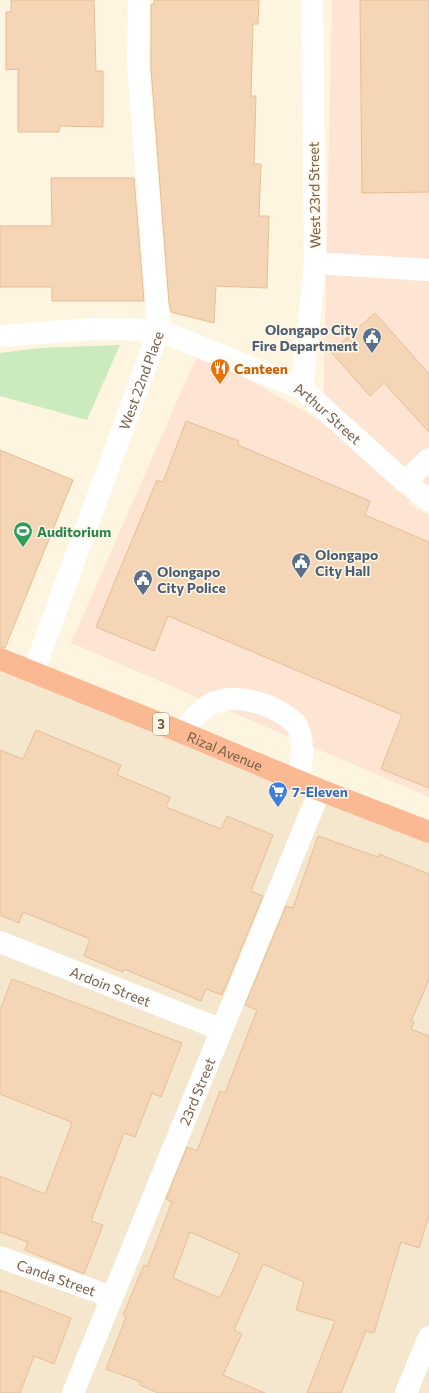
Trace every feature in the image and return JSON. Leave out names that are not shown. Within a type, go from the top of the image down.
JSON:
[{"type":"highway","name":"Rizal Avenue","points":[[0,659],[181,732],[299,782],[429,832]]},
{"type":"street","name":"West 22nd Place","points":[[33,673],[159,330],[138,64],[139,0]]},
{"type":"street","name":"West 23rd Street","points":[[302,389],[315,263],[312,0]]},
{"type":"street","points":[[315,263],[429,270]]},
{"type":"street","name":"Arthur Street","points":[[0,336],[93,329],[159,330],[302,389],[405,482],[429,500]]},
{"type":"street","points":[[405,482],[429,459]]},
{"type":"street","points":[[181,732],[210,704],[225,700],[250,700],[276,710],[296,723],[301,740],[302,762],[299,782]]},
{"type":"street","name":"23rd Street","points":[[73,1393],[320,790]]},
{"type":"street","name":"Ardoin Street","points":[[0,942],[222,1030]]},
{"type":"street","name":"Canda Street","points":[[0,1257],[112,1297]]},
{"type":"street","points":[[406,1393],[429,1337]]},
{"type":"shaded area","points":[[332,0],[429,0],[429,484],[408,504],[429,515],[429,797],[71,643],[199,351],[323,422]]},
{"type":"shaded area","points":[[0,659],[429,833],[429,1393],[0,1393]]},
{"type":"green space","points":[[120,345],[87,420],[0,396],[0,353],[39,348]]},
{"type":"building","points":[[11,0],[94,0],[96,71],[103,71],[103,127],[60,126],[59,132],[18,132],[18,69],[6,70],[6,12],[11,12]]},
{"type":"building","points":[[154,0],[259,0],[258,24],[253,24],[251,96],[256,96],[254,164],[261,164],[259,216],[269,216],[267,288],[216,286],[214,323],[171,312],[169,303],[151,69],[151,4],[154,4]]},
{"type":"building","points":[[360,0],[429,0],[429,192],[362,193]]},
{"type":"building","points":[[51,178],[134,178],[144,301],[52,301],[52,287],[0,287],[0,226],[52,226]]},
{"type":"building","name":"Olongapo City Fire Department","points":[[375,313],[429,374],[429,432],[384,383],[370,396],[331,352]]},
{"type":"building","points":[[186,421],[239,441],[238,445],[370,501],[365,515],[429,542],[429,788],[381,769],[402,715],[168,616],[154,651],[96,627],[157,480],[163,482]]},
{"type":"building","name":"Auditorium","points":[[0,450],[73,480],[5,648],[0,647]]},
{"type":"building","points":[[36,730],[121,765],[117,775],[170,797],[166,807],[221,829],[227,816],[273,835],[251,891],[263,896],[222,995],[206,989],[201,1001],[124,969],[123,972],[84,956],[90,939],[23,912],[19,923],[0,915],[0,750],[23,759]]},
{"type":"building","points":[[318,836],[378,857],[379,854],[429,874],[429,980],[411,1021],[414,1022],[411,1029],[429,1036],[429,1215],[419,1248],[401,1242],[374,1333],[366,1331],[341,1393],[307,1393],[335,1321],[296,1310],[304,1282],[263,1264],[234,1330],[242,1334],[223,1375],[265,1393],[158,1393],[140,1385],[141,1382],[106,1369],[126,1317],[123,1315],[144,1265],[147,1267],[172,1202],[166,1199],[187,1147],[197,1151],[220,1091],[225,1093],[257,1010],[245,1005],[286,906],[293,908]],"holes":[[[190,1232],[240,1254],[220,1298],[173,1278]]]},
{"type":"building","points":[[12,979],[182,1043],[161,1097],[152,1093],[135,1137],[124,1133],[91,1221],[103,1225],[84,1274],[25,1250],[28,1242],[0,1232],[0,1176],[45,1194],[71,1126],[71,1122],[0,1094],[0,1010]]},
{"type":"building","points":[[0,1290],[71,1318],[54,1364],[34,1356],[20,1393],[0,1393]]},
{"type":"place","name":"Olongapo City Fire Department","points":[[372,354]]},
{"type":"place","name":"Canteen","points":[[220,385]]},
{"type":"place","name":"Auditorium","points":[[23,548]]},
{"type":"place","name":"Olongapo City Hall","points":[[301,579]]},
{"type":"place","name":"Olongapo City Police","points":[[143,596]]},
{"type":"place","name":"7-Eleven","points":[[278,808]]}]
